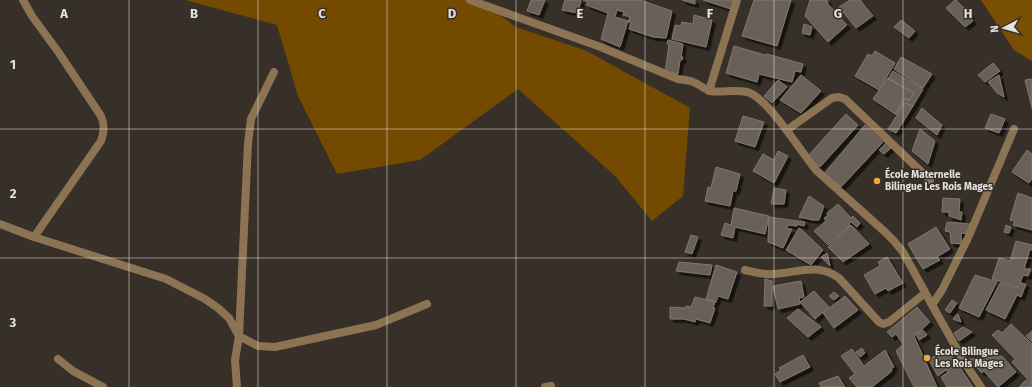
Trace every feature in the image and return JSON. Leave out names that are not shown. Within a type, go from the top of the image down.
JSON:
[{"type":"street","points":[[22,0],[101,116],[104,124],[104,132],[101,141],[34,237]]},
{"type":"street","points":[[470,0],[598,46],[709,90],[748,92],[760,99],[787,130],[817,171],[894,241],[903,252],[966,365],[981,387]]},
{"type":"street","points":[[709,90],[737,0]]},
{"type":"street","points":[[237,387],[235,360],[239,336],[248,143],[251,119],[274,72]]},
{"type":"street","points":[[787,130],[832,98],[846,98],[930,180]]},
{"type":"street","points":[[932,305],[942,290],[968,238],[1014,129]]},
{"type":"street","points":[[0,224],[34,237],[166,279],[205,299],[218,308],[229,318],[239,336],[258,346],[275,347],[376,325],[427,304]]},
{"type":"street","points":[[745,270],[773,274],[821,269],[832,273],[839,278],[879,322],[883,324],[889,322],[925,293]]},
{"type":"street","points":[[58,359],[73,371],[104,387]]},
{"type":"shaded area","points":[[185,0],[479,0],[516,27],[587,51],[690,108],[683,196],[652,221],[615,176],[518,89],[420,160],[337,174],[298,96],[277,25]]},
{"type":"shaded area","points":[[981,0],[1032,0],[1032,61],[1014,50]]},
{"type":"building","points":[[531,0],[545,0],[539,15],[527,11]]},
{"type":"building","points":[[565,0],[581,0],[578,13],[562,10]]},
{"type":"building","points":[[583,0],[640,0],[672,11],[666,38],[653,37],[629,29],[631,22],[628,22],[630,17],[623,15],[624,12],[617,10],[615,17],[628,21],[620,47],[601,39],[608,13],[586,5],[588,2]]},
{"type":"building","points":[[682,0],[695,0],[695,4]]},
{"type":"building","points":[[703,0],[733,0],[731,9]]},
{"type":"building","points":[[754,0],[791,0],[777,46],[742,36]]},
{"type":"building","points":[[810,0],[827,0],[827,3],[847,25],[828,42],[805,16]]},
{"type":"building","points":[[850,0],[860,0],[873,16],[856,28],[839,7]]},
{"type":"building","points":[[955,0],[971,15],[969,16],[973,21],[965,27],[946,8]]},
{"type":"building","points":[[694,15],[712,20],[706,47],[672,39],[675,25],[681,26],[682,22],[693,24]]},
{"type":"building","points":[[901,20],[915,31],[909,38],[894,27]]},
{"type":"building","points":[[804,24],[812,27],[810,35],[802,33]]},
{"type":"building","points":[[668,40],[683,44],[681,57],[683,57],[682,60],[680,60],[678,74],[665,72],[669,45],[667,44]]},
{"type":"building","points":[[734,46],[803,64],[801,72],[795,71],[792,82],[759,74],[757,82],[726,73]]},
{"type":"building","points":[[875,51],[895,63],[879,90],[855,76],[868,54],[872,56]]},
{"type":"building","points":[[901,57],[932,74],[923,88],[894,69]]},
{"type":"building","points":[[993,63],[1000,71],[985,82],[978,75]]},
{"type":"building","points":[[893,71],[923,89],[913,106],[905,103],[897,114],[895,114],[905,98],[909,101],[914,93],[888,79]]},
{"type":"building","points":[[801,75],[821,91],[801,113],[780,100]]},
{"type":"building","points":[[999,75],[1004,97],[997,93],[988,82]]},
{"type":"building","points":[[888,78],[914,93],[909,101],[905,98],[895,114],[873,99]]},
{"type":"building","points":[[1032,79],[1032,108],[1025,80]]},
{"type":"building","points":[[778,80],[787,87],[772,103],[764,96]]},
{"type":"building","points":[[905,103],[913,106],[896,133],[888,129]]},
{"type":"building","points":[[922,108],[942,125],[937,135],[916,118]]},
{"type":"building","points":[[846,114],[858,125],[820,167],[807,157]]},
{"type":"building","points":[[991,114],[1005,119],[999,133],[985,128]]},
{"type":"building","points":[[743,116],[764,122],[755,147],[735,141]]},
{"type":"building","points":[[865,125],[883,142],[841,187],[824,174]]},
{"type":"building","points":[[920,129],[935,141],[928,164],[912,151]]},
{"type":"building","points":[[886,143],[891,148],[884,154],[879,150]]},
{"type":"building","points":[[1027,150],[1032,154],[1032,179],[1029,183],[1012,172]]},
{"type":"building","points":[[778,151],[788,156],[774,183],[753,171],[763,154],[774,160]]},
{"type":"building","points":[[716,167],[740,174],[736,191],[733,191],[730,206],[705,201],[708,187],[711,188]]},
{"type":"building","points":[[774,188],[786,190],[784,204],[771,204]]},
{"type":"building","points":[[1018,193],[1032,198],[1032,230],[1013,225],[1015,221],[1010,220]]},
{"type":"building","points":[[809,196],[824,206],[819,220],[799,217]]},
{"type":"building","points":[[943,198],[960,199],[959,212],[962,212],[961,220],[949,216],[949,212],[942,212]]},
{"type":"building","points":[[838,204],[851,218],[853,216],[860,223],[857,227],[851,222],[849,224],[850,225],[828,245],[814,231],[826,221],[824,218],[828,216],[827,213]]},
{"type":"building","points":[[734,208],[769,216],[765,234],[735,227],[733,238],[721,235],[725,223],[731,225]]},
{"type":"building","points":[[769,217],[805,222],[804,226],[797,224],[797,226],[788,225],[787,229],[792,229],[783,248],[768,242]]},
{"type":"building","points":[[947,222],[970,224],[968,234],[961,233],[962,244],[951,243],[950,232],[945,231]]},
{"type":"building","points":[[851,225],[869,244],[843,262],[828,247]]},
{"type":"building","points":[[1006,225],[1011,227],[1009,233],[1004,232]]},
{"type":"building","points":[[936,227],[950,249],[937,257],[940,260],[923,269],[908,244]]},
{"type":"building","points":[[799,228],[823,250],[811,265],[786,250]]},
{"type":"building","points":[[691,235],[698,237],[692,254],[685,252]]},
{"type":"building","points":[[1016,241],[1032,245],[1032,250],[1030,249],[1024,269],[1031,269],[1028,276],[1023,275],[1020,283],[1026,284],[1021,297],[1017,295],[1005,319],[986,310],[1000,283],[1019,287],[992,279],[999,258],[1010,261]]},
{"type":"building","points":[[827,253],[830,266],[821,257]]},
{"type":"building","points":[[887,257],[903,283],[888,291],[886,288],[875,294],[864,275],[880,266],[878,262]]},
{"type":"building","points":[[679,262],[712,265],[710,275],[676,271]]},
{"type":"building","points":[[716,265],[737,272],[728,299],[718,296],[716,302],[706,299]]},
{"type":"building","points":[[975,275],[997,282],[979,317],[959,308]]},
{"type":"building","points":[[765,279],[772,281],[772,306],[764,306]]},
{"type":"building","points":[[801,281],[804,297],[799,298],[800,304],[778,309],[773,286]]},
{"type":"building","points":[[814,291],[829,307],[815,319],[800,302]]},
{"type":"building","points":[[834,292],[839,296],[834,300],[829,296]]},
{"type":"building","points":[[845,296],[858,310],[834,328],[823,313]]},
{"type":"building","points":[[695,297],[715,302],[713,308],[715,308],[710,323],[696,319],[695,322],[684,319],[670,319],[670,307],[691,307]]},
{"type":"building","points":[[952,300],[957,303],[950,313],[945,310]]},
{"type":"building","points":[[917,307],[930,322],[914,336],[937,387],[914,387],[896,351],[903,344],[896,334],[892,337],[887,332]]},
{"type":"building","points":[[798,309],[821,327],[808,337],[787,318]]},
{"type":"building","points":[[958,314],[961,322],[953,319]]},
{"type":"building","points":[[1011,324],[1032,344],[1032,384],[1012,362],[1015,359],[992,335],[998,330],[1002,333]]},
{"type":"building","points":[[963,327],[972,332],[959,341],[954,333]]},
{"type":"building","points":[[923,330],[927,335],[919,340],[916,334]]},
{"type":"building","points":[[1032,331],[1032,342],[1026,336]]},
{"type":"building","points":[[862,348],[865,353],[860,357],[856,352]]},
{"type":"building","points":[[852,349],[864,366],[885,350],[894,367],[891,369],[892,371],[872,387],[857,387],[849,378],[855,374],[841,356]]},
{"type":"building","points":[[944,349],[950,355],[951,354],[973,387],[947,387],[941,377],[948,372],[946,370],[938,376],[929,360]]},
{"type":"building","points":[[803,355],[810,367],[780,382],[775,374],[781,370],[779,368]]},
{"type":"building","points":[[1002,356],[1016,372],[998,387],[984,371],[982,373],[969,359]]},
{"type":"building","points":[[838,376],[845,387],[821,387],[819,383]]},
{"type":"building","points":[[1026,380],[1032,385],[1032,387],[1019,387]]},
{"type":"place","name":"École Maternelle Bilingue Les Rois Mages","points":[[877,181]]},
{"type":"place","name":"École Bilingue Les Rois Mages","points":[[927,358]]}]
